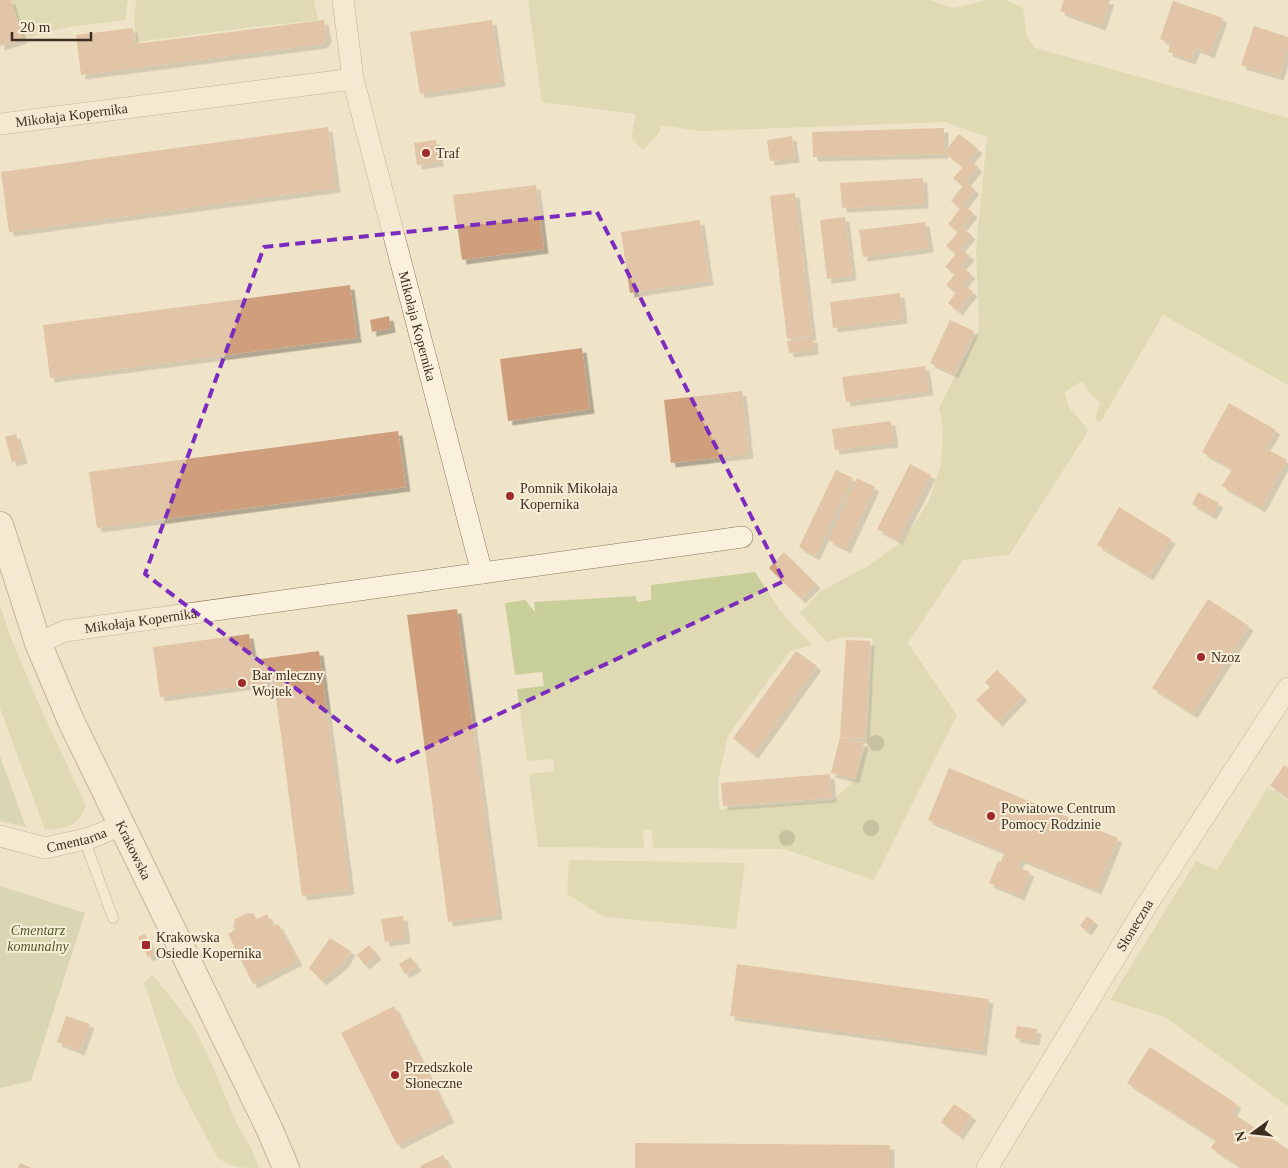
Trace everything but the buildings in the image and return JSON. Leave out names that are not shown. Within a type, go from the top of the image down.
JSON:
[{"type":"street","name":"Mikołaja Kopernika","points":[[343,0],[353,79],[482,573]]},
{"type":"street","name":"Mikołaja Kopernika","points":[[0,124],[353,79]]},
{"type":"street","name":"Krakowska","points":[[0,525],[38,643],[71,721],[269,1128],[286,1168]]},
{"type":"street","name":"Mikołaja Kopernika","points":[[38,643],[65,631],[742,537]]},
{"type":"street","name":"Słoneczna","points":[[987,1168],[1144,910],[1288,688]]},
{"type":"street","name":"Cmentarna","points":[[0,836],[45,848],[84,839],[122,825]]},
{"type":"lane","points":[[84,839],[113,918]]},
{"type":"highlighted area","points":[[597,212],[784,581],[394,763],[145,574],[264,247]]},
{"type":"green space","points":[[11,0],[128,0],[125,20],[69,27],[23,39]]},
{"type":"green space","points":[[136,0],[314,0],[318,20],[137,42],[134,23]]},
{"type":"green space","points":[[528,0],[929,0],[954,8],[988,0],[1007,0],[1023,8],[1027,37],[1035,48],[1288,118],[1288,385],[1163,315],[1100,423],[1095,419],[1100,403],[1091,395],[1082,381],[1065,392],[1069,408],[1089,430],[1009,555],[963,560],[908,643],[957,715],[874,880],[784,849],[653,848],[652,829],[643,830],[644,848],[538,847],[529,774],[555,771],[553,759],[527,761],[517,689],[544,686],[542,672],[515,675],[505,603],[525,600],[535,612],[534,602],[636,596],[637,602],[651,600],[651,585],[755,572],[781,612],[812,645],[790,651],[728,735],[718,781],[719,809],[832,801],[855,780],[867,742],[873,638],[845,637],[827,642],[800,613],[821,591],[868,566],[903,541],[929,501],[941,464],[943,428],[939,408],[979,329],[976,249],[987,137],[945,122],[700,131],[660,125],[660,132],[643,150],[631,138],[636,114],[542,102]]},
{"type":"green space","points":[[0,605],[11,638],[39,704],[86,806],[79,819],[70,826],[45,830],[0,708]]},
{"type":"green space","points":[[0,756],[26,827],[0,821]]},
{"type":"green space","points":[[1268,787],[1288,801],[1288,1106],[1165,1017],[1110,1000],[1196,861],[1217,870]]},
{"type":"green space","points":[[569,860],[745,863],[736,929],[604,917],[567,894]]},
{"type":"green space","name":"Cmentarz komunalny","points":[[0,886],[85,913],[31,1081],[0,1088]]},
{"type":"green space","points":[[153,975],[194,1027],[212,1064],[236,1122],[252,1150],[259,1168],[236,1167],[217,1157],[177,1082],[144,982]]},
{"type":"place","name":"Traf","points":[[426,153]]},
{"type":"place","name":"Pomnik Mikołaja Kopernika","points":[[510,496]]},
{"type":"place","name":"Nzoz","points":[[1201,657]]},
{"type":"place","name":"Bar mleczny Wojtek","points":[[242,683]]},
{"type":"place","name":"Powiatowe Centrum Pomocy Rodzinie","points":[[991,816]]},
{"type":"place","name":"Krakowska Osiedle Kopernika","points":[[146,945]]},
{"type":"place","name":"Przedszkole Słoneczne","points":[[395,1075]]}]
